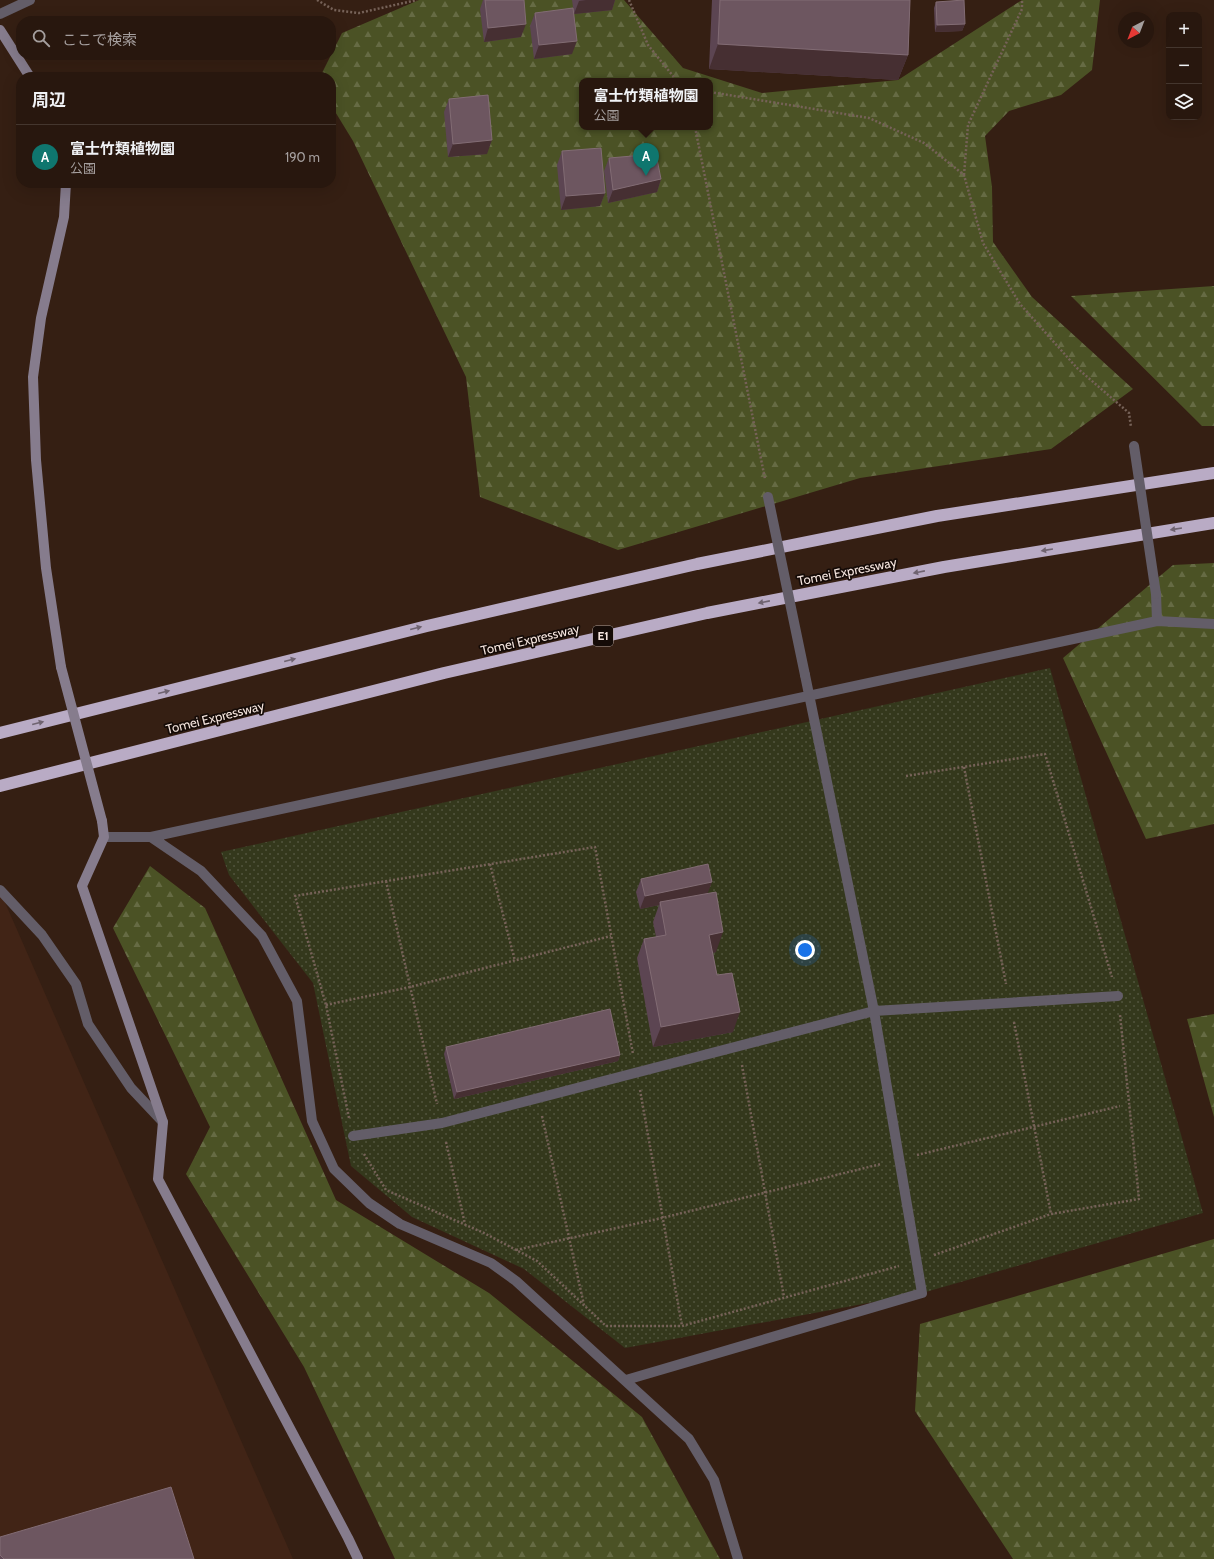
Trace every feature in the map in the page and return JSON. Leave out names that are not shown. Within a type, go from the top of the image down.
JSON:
[{"type":"highway","points":[[0,733],[427,626],[697,564],[937,516],[1214,473]]},
{"type":"highway","name":"Tomei Expressway","points":[[0,786],[444,673],[707,612],[944,567],[1214,523]]},
{"type":"street","points":[[0,14],[30,0]]},
{"type":"street","points":[[0,30],[16,55]]},
{"type":"street","points":[[19,60],[27,72]]},
{"type":"street","points":[[66,188],[64,217],[41,318],[33,377],[36,468],[46,568],[60,666],[102,821],[104,837],[82,886],[163,1122],[158,1179],[358,1559]]},
{"type":"street","points":[[1134,446],[1156,594],[1157,621]]},
{"type":"street","points":[[626,1380],[922,1293],[874,1011],[768,497]]},
{"type":"street","points":[[104,837],[151,837],[1157,621],[1214,624]]},
{"type":"street","points":[[151,837],[202,871],[262,936],[297,1001],[312,1121],[334,1170],[369,1203],[400,1224],[491,1263],[516,1281],[689,1439],[714,1480],[738,1559]]},
{"type":"street","points":[[0,890],[42,935],[76,984],[88,1024],[131,1088],[163,1122]]},
{"type":"street","points":[[353,1136],[442,1123],[874,1011],[1118,996]]},
{"type":"path","points":[[317,0],[334,10],[358,13],[417,0]]},
{"type":"path","points":[[629,0],[648,45],[675,78]]},
{"type":"path","points":[[1022,0],[1022,10],[968,125],[964,175],[983,243],[1020,304],[1077,368],[1129,414],[1134,446]]},
{"type":"path","points":[[713,92],[869,118],[924,143],[964,175]]},
{"type":"path","points":[[696,130],[768,497]]},
{"type":"path","points":[[682,1326],[595,847],[295,896],[326,1005],[353,1136],[386,1190],[465,1225],[537,1261],[606,1326],[682,1326],[917,1261],[1051,1214],[1139,1199],[1118,996],[1046,754],[906,776]]},
{"type":"path","points":[[490,864],[515,961]]},
{"type":"path","points":[[386,881],[465,1225]]},
{"type":"path","points":[[326,1005],[410,987],[611,936]]},
{"type":"path","points":[[738,1046],[784,1297]]},
{"type":"path","points":[[538,1098],[584,1305]]},
{"type":"path","points":[[515,1250],[662,1218],[1120,1106]]},
{"type":"shaded area","points":[[0,891],[293,1559],[0,1559]]},
{"type":"green space","points":[[419,0],[624,0],[683,68],[762,93],[898,80],[1022,0],[1100,0],[1092,70],[1061,95],[1009,111],[985,136],[992,187],[993,242],[1032,297],[1133,389],[1051,449],[860,478],[618,550],[480,497],[466,377],[353,141],[336,113],[336,72],[322,72],[328,60],[336,60],[336,45],[342,33]]},
{"type":"green space","points":[[1214,286],[1214,426],[1202,426],[1071,296]]},
{"type":"green space","points":[[1214,563],[1214,824],[1146,839],[1063,658],[1173,565]]},
{"type":"green space","points":[[1050,668],[1203,1213],[922,1293],[625,1348],[524,1269],[412,1217],[351,1166],[313,983],[229,875],[221,852]]},
{"type":"green space","points":[[150,866],[205,908],[336,1200],[489,1293],[642,1417],[720,1559],[395,1559],[304,1367],[186,1174],[210,1127],[113,928]]},
{"type":"green space","points":[[1214,1014],[1214,1117],[1187,1019]]},
{"type":"green space","points":[[1214,1239],[1214,1559],[1013,1559],[915,1411],[920,1324]]},
{"type":"building","points":[[485,0],[524,0],[526,24],[488,28]]},
{"type":"building","points":[[720,0],[910,0],[908,55],[718,44]]},
{"type":"building","points":[[964,0],[965,24],[937,25],[936,2]]},
{"type":"building","points":[[573,8],[577,41],[539,45],[535,13]]},
{"type":"building","points":[[488,95],[492,140],[453,144],[449,99]]},
{"type":"building","points":[[601,148],[605,193],[566,196],[562,151]]},
{"type":"building","points":[[656,154],[661,179],[613,190],[609,158]]},
{"type":"building","points":[[708,864],[712,882],[645,896],[641,879]]},
{"type":"building","points":[[716,892],[723,932],[709,935],[717,975],[732,973],[740,1012],[661,1027],[644,939],[666,935],[660,902]]},
{"type":"building","points":[[610,1009],[620,1055],[457,1092],[446,1047]]},
{"type":"building","points":[[171,1487],[194,1559],[4,1559],[0,1555],[0,1537]]},
{"type":"place","name":"富士竹類植物園","points":[[646,176]]}]
